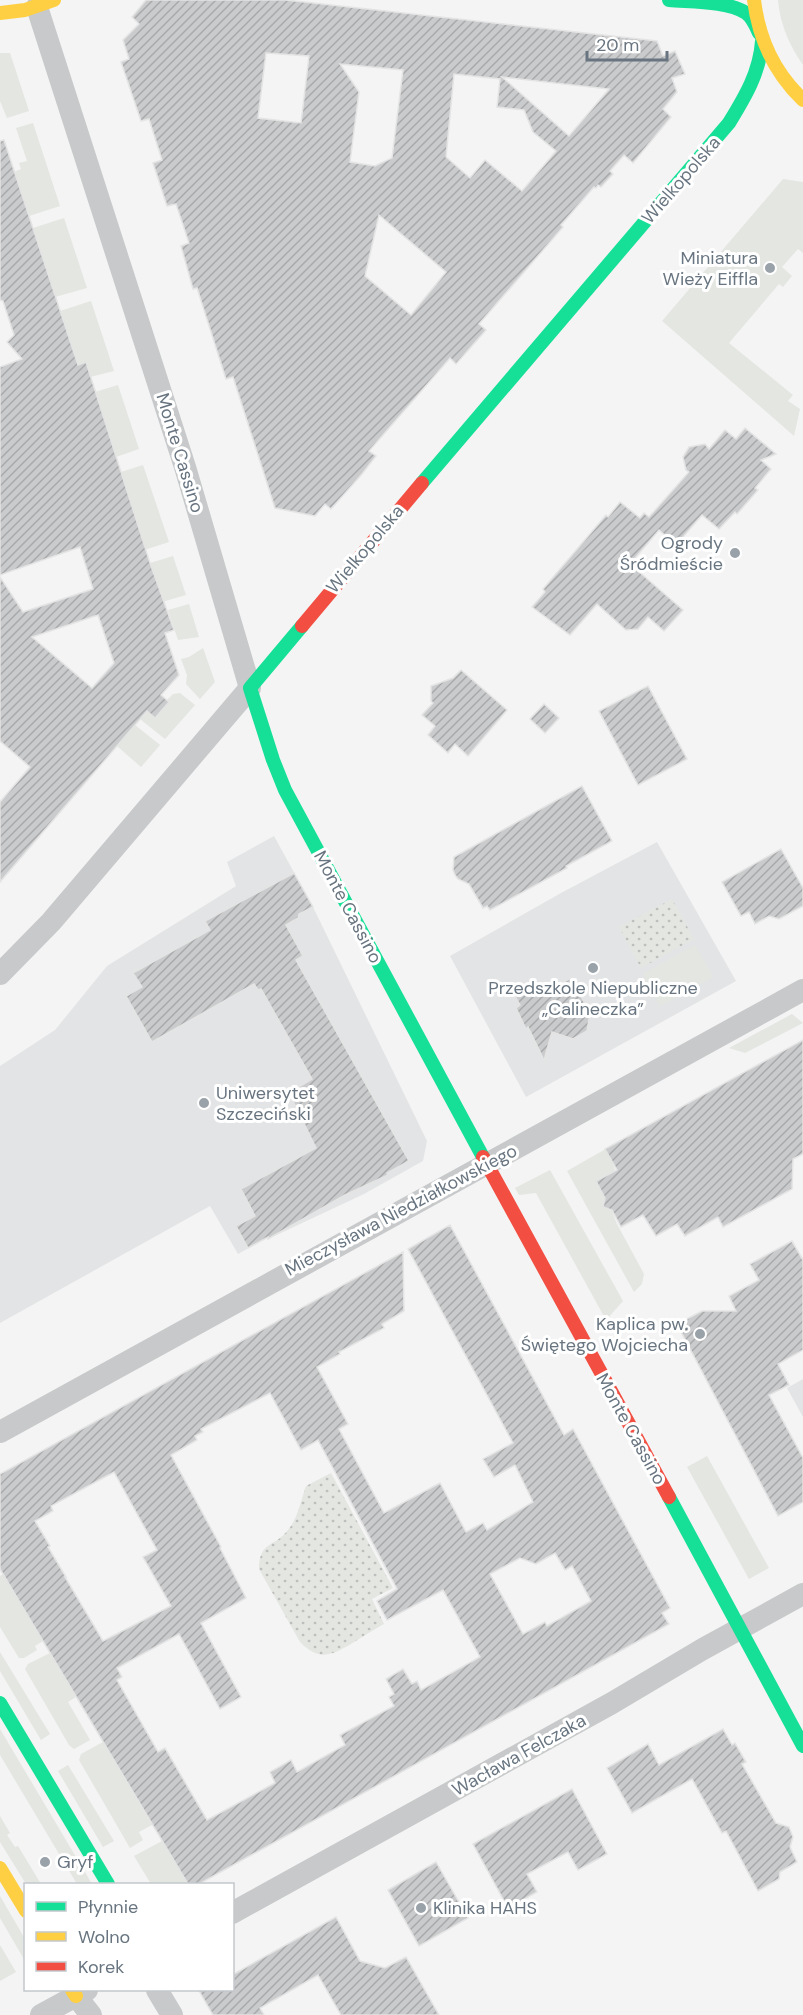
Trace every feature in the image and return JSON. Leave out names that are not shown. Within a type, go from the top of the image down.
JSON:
[{"type":"street","points":[[669,0],[736,8],[747,14],[755,23],[773,65],[803,101]]},
{"type":"street","points":[[754,0],[760,37]]},
{"type":"street","points":[[0,13],[18,12],[46,4]]},
{"type":"street","name":"Monte Cassino","points":[[46,4],[250,688],[285,790],[803,1746]]},
{"type":"street","name":"Wielkopolska","points":[[0,974],[51,922],[729,123],[757,72],[760,60],[760,37]]},
{"type":"street","points":[[784,101],[803,101]]},
{"type":"street","name":"Wielkopolska","points":[[729,123],[756,108]]},
{"type":"street","name":"Mieczysława Niedziałkowskiego","points":[[0,1432],[803,990]]},
{"type":"street","name":"Wacława Felczaka","points":[[234,1911],[612,1703],[803,1594]]},
{"type":"street","points":[[0,1703],[107,1883]]},
{"type":"street","points":[[0,1868],[24,1908]]},
{"type":"street","points":[[41,2015],[78,1991],[91,2015]]},
{"type":"street","points":[[159,1991],[172,2015]]},
{"type":"shaded area","points":[[778,0],[803,0],[803,65],[786,34]]},
{"type":"shaded area","points":[[0,53],[10,53],[29,111],[7,118],[0,101]]},
{"type":"shaded area","points":[[33,123],[60,206],[29,216],[14,172],[21,169],[19,163],[27,161],[16,128]]},
{"type":"shaded area","points":[[783,179],[803,182],[803,253],[798,249],[782,267],[792,276],[783,287],[779,284],[729,343],[793,395],[788,401],[800,409],[794,436],[662,321]]},
{"type":"shaded area","points":[[64,218],[87,288],[55,297],[33,228]]},
{"type":"shaded area","points":[[91,301],[114,371],[90,377],[86,362],[78,365],[60,311]]},
{"type":"shaded area","points":[[118,385],[139,449],[116,457],[95,392]]},
{"type":"shaded area","points":[[143,465],[169,542],[138,552],[142,537],[137,522],[117,488],[125,485],[121,472]]},
{"type":"shaded area","points":[[173,556],[186,595],[155,604],[154,576],[150,563]]},
{"type":"shaded area","points":[[189,604],[199,637],[178,640],[168,610]]},
{"type":"shaded area","points":[[203,648],[215,682],[200,699],[186,684],[187,675],[181,659]]},
{"type":"shaded area","points":[[180,693],[195,705],[165,739],[140,719],[147,711],[155,718],[173,694]]},
{"type":"shaded area","points":[[135,725],[160,745],[141,767],[117,746]]},
{"type":"shaded area","name":"Uniwersytet Szczeciński","points":[[274,836],[313,907],[427,1141],[423,1161],[364,1194],[267,1238],[238,1254],[210,1206],[0,1323],[0,1066],[55,1030],[107,966],[236,886],[227,862]]},
{"type":"shaded area","name":"Przedszkole Niepubliczne „Calineczka”","points":[[657,842],[736,981],[526,1097],[450,956]]},
{"type":"shaded area","points":[[672,899],[694,939],[641,968],[619,927]]},
{"type":"shaded area","points":[[695,945],[713,977],[660,1006],[643,974]]},
{"type":"shaded area","points":[[792,1014],[803,1023],[745,1053],[729,1048]]},
{"type":"shaded area","points":[[625,1138],[613,1148],[612,1160],[616,1174],[612,1206],[617,1224],[644,1274],[642,1284],[634,1292],[567,1171]]},
{"type":"shaded area","points":[[550,1170],[623,1301],[606,1320],[536,1193],[519,1195],[515,1188]]},
{"type":"shaded area","points":[[803,1379],[803,1417],[787,1388]]},
{"type":"shaded area","points":[[707,1456],[769,1568],[749,1579],[687,1467]]},
{"type":"shaded area","points":[[331,1473],[393,1588],[372,1599],[384,1624],[344,1648],[325,1655],[313,1652],[300,1642],[259,1569],[264,1549],[283,1536],[291,1525],[306,1486]]},
{"type":"shaded area","points":[[3,1574],[43,1641],[35,1646],[37,1650],[24,1658],[19,1658],[0,1627],[0,1576]]},
{"type":"shaded area","points":[[0,1652],[50,1734],[41,1740],[0,1671]]},
{"type":"shaded area","points":[[50,1653],[76,1697],[68,1702],[90,1740],[74,1749],[69,1745],[25,1669],[28,1664]]},
{"type":"shaded area","points":[[0,1729],[91,1883],[76,1883],[0,1755]]},
{"type":"shaded area","points":[[103,1742],[152,1825],[139,1832],[143,1840],[130,1848],[79,1760],[81,1754]]},
{"type":"shaded area","points":[[68,1765],[114,1841],[103,1847],[58,1771]]},
{"type":"shaded area","points":[[0,1816],[10,1833],[7,1835],[15,1847],[18,1846],[40,1883],[25,1883],[0,1842]]},
{"type":"shaded area","points":[[162,1841],[187,1883],[150,1883],[134,1856]]},
{"type":"shaded area","points":[[0,1896],[24,1937],[24,1959],[0,1918]]},
{"type":"shaded area","points":[[0,1945],[16,1972],[0,1981]]},
{"type":"building","points":[[146,0],[286,0],[657,41],[663,56],[675,51],[685,74],[672,78],[677,92],[663,109],[671,117],[633,163],[624,155],[610,171],[613,174],[601,187],[598,185],[594,187],[561,225],[563,227],[479,324],[486,330],[456,364],[450,358],[369,451],[376,456],[362,474],[331,509],[325,504],[315,516],[275,508],[233,377],[226,379],[197,288],[193,289],[181,246],[189,243],[176,204],[167,206],[153,163],[162,160],[149,119],[141,121],[121,62],[129,59],[123,40],[139,24],[132,17]],"holes":[[[266,53],[309,56],[301,123],[258,118]],[[340,64],[403,70],[392,158],[375,166],[350,162],[359,92]],[[454,74],[500,79],[497,107],[524,110],[533,132],[556,151],[522,191],[485,160],[470,178],[446,157]],[[502,77],[609,89],[569,136]],[[379,215],[446,272],[411,315],[365,276]]]},
{"type":"building","points":[[4,140],[78,365],[86,362],[150,563],[174,630],[165,633],[179,675],[161,695],[169,702],[155,718],[147,711],[0,882],[0,802],[30,767],[0,741],[0,577],[23,612],[93,589],[80,547],[0,575],[0,367],[22,359],[7,342],[14,335],[3,301],[0,300],[0,141]],"holes":[[[98,615],[114,663],[92,688],[32,637]]]},
{"type":"building","points":[[745,428],[776,454],[761,460],[771,469],[755,488],[758,490],[737,514],[735,512],[719,529],[702,515],[676,545],[659,530],[630,564],[683,610],[664,631],[648,617],[638,629],[626,630],[597,604],[570,635],[532,607],[545,592],[543,589],[606,515],[608,517],[620,502],[640,518],[644,513],[649,517],[689,472],[686,470],[683,457],[689,447],[705,444],[709,449],[725,430],[736,439]]},
{"type":"building","points":[[461,670],[507,710],[468,756],[455,744],[448,753],[428,735],[435,726],[422,715],[433,703],[431,686],[453,678]]},
{"type":"building","points":[[648,686],[687,759],[638,785],[599,711]]},
{"type":"building","points":[[544,704],[559,718],[545,733],[530,719]]},
{"type":"building","points":[[582,786],[612,841],[490,910],[487,906],[483,908],[469,884],[455,875],[454,857]]},
{"type":"building","points":[[781,849],[803,888],[803,906],[779,919],[769,916],[755,924],[749,912],[741,916],[722,882]]},
{"type":"building","points":[[294,873],[313,907],[299,914],[298,918],[286,925],[303,956],[296,960],[409,1161],[387,1173],[388,1175],[345,1195],[248,1248],[236,1226],[255,1216],[241,1189],[316,1148],[289,1093],[312,1079],[261,989],[258,990],[254,984],[152,1042],[126,996],[142,987],[133,973],[210,930],[205,921]]},
{"type":"building","points":[[571,978],[590,1013],[587,1031],[573,1039],[552,1032],[544,1060],[516,1008],[520,1005],[515,996],[543,982],[548,991]]},
{"type":"building","points":[[803,1040],[803,1154],[793,1159],[792,1189],[723,1227],[718,1217],[685,1236],[677,1224],[656,1236],[643,1215],[621,1227],[612,1210],[603,1207],[605,1198],[596,1181],[617,1170],[605,1149]]},
{"type":"building","points":[[450,1225],[564,1435],[573,1429],[670,1608],[662,1613],[669,1624],[201,1883],[187,1883],[0,1569],[0,1474],[403,1252],[404,1311],[382,1324],[384,1328],[339,1352],[340,1354],[317,1367],[348,1424],[339,1429],[384,1513],[440,1483],[466,1532],[483,1523],[487,1530],[533,1502],[515,1465],[494,1477],[483,1459],[513,1443],[408,1249]],"holes":[[[270,1393],[301,1450],[318,1440],[397,1589],[377,1601],[387,1620],[443,1590],[480,1657],[421,1690],[417,1681],[412,1684],[403,1669],[386,1679],[394,1694],[389,1697],[394,1706],[340,1735],[345,1745],[297,1772],[291,1760],[270,1772],[275,1783],[207,1820],[165,1748],[158,1752],[117,1680],[122,1677],[117,1668],[179,1634],[220,1709],[241,1697],[201,1623],[246,1598],[171,1455],[197,1440],[195,1436],[203,1432],[201,1429]],[[114,1472],[157,1550],[143,1557],[171,1606],[103,1641],[35,1521],[53,1511],[51,1506]],[[555,1553],[565,1570],[572,1566],[591,1601],[547,1626],[545,1622],[523,1634],[490,1574],[520,1558],[536,1564]]]},
{"type":"building","points":[[792,1241],[803,1260],[803,1350],[778,1364],[789,1385],[769,1395],[803,1458],[803,1502],[778,1516],[677,1324],[702,1311],[736,1311],[729,1296],[759,1280],[750,1264]]},
{"type":"building","points":[[723,1729],[732,1745],[735,1743],[746,1762],[742,1764],[776,1823],[789,1827],[793,1837],[790,1847],[797,1862],[780,1872],[779,1879],[758,1891],[726,1831],[722,1833],[692,1779],[632,1813],[607,1768],[648,1744],[659,1765]]},
{"type":"building","points":[[572,1789],[607,1854],[578,1870],[568,1852],[527,1874],[537,1892],[508,1908],[473,1844]]},
{"type":"building","name":"Klinika HAHS","points":[[436,1862],[468,1918],[419,1946],[388,1890]]},
{"type":"building","points":[[336,1917],[360,1961],[385,1968],[406,1957],[439,2015],[341,2015],[318,1975],[260,2008],[264,2015],[213,2015],[199,1991],[234,1991],[234,1974]]},
{"type":"traffic: fast","points":[[669,0],[719,4],[738,9],[750,17],[759,33]]},
{"type":"traffic: fast","points":[[422,483],[729,123],[755,74],[762,41]]},
{"type":"traffic: fast","points":[[302,626],[250,688],[273,760],[285,790],[483,1157]]},
{"type":"traffic: fast","points":[[669,1497],[803,1746]]},
{"type":"traffic: fast","points":[[0,1703],[107,1883]]},
{"type":"traffic: slow","points":[[0,13],[25,10],[54,0]]},
{"type":"traffic: slow","points":[[754,0],[764,42],[776,67],[803,100]]},
{"type":"traffic: slow","points":[[0,1868],[24,1908]]},
{"type":"traffic: slow","points":[[73,1991],[76,1996]]},
{"type":"traffic: jam","points":[[302,626],[422,483]]},
{"type":"traffic: jam","points":[[483,1157],[669,1497]]},
{"type":"place","name":"Miniatura Wieży Eiffla","points":[[770,268]]},
{"type":"place","name":"Ogrody Śródmieście","points":[[735,553]]},
{"type":"place","name":"Przedszkole Niepubliczne „Calineczka”","points":[[593,968]]},
{"type":"place","name":"Uniwersytet Szczeciński","points":[[204,1103]]},
{"type":"place","name":"Kaplica pw. Świętego Wojciecha","points":[[700,1334]]},
{"type":"place","name":"Gryf","points":[[45,1862]]},
{"type":"place","name":"Klinika HAHS","points":[[421,1908]]}]
